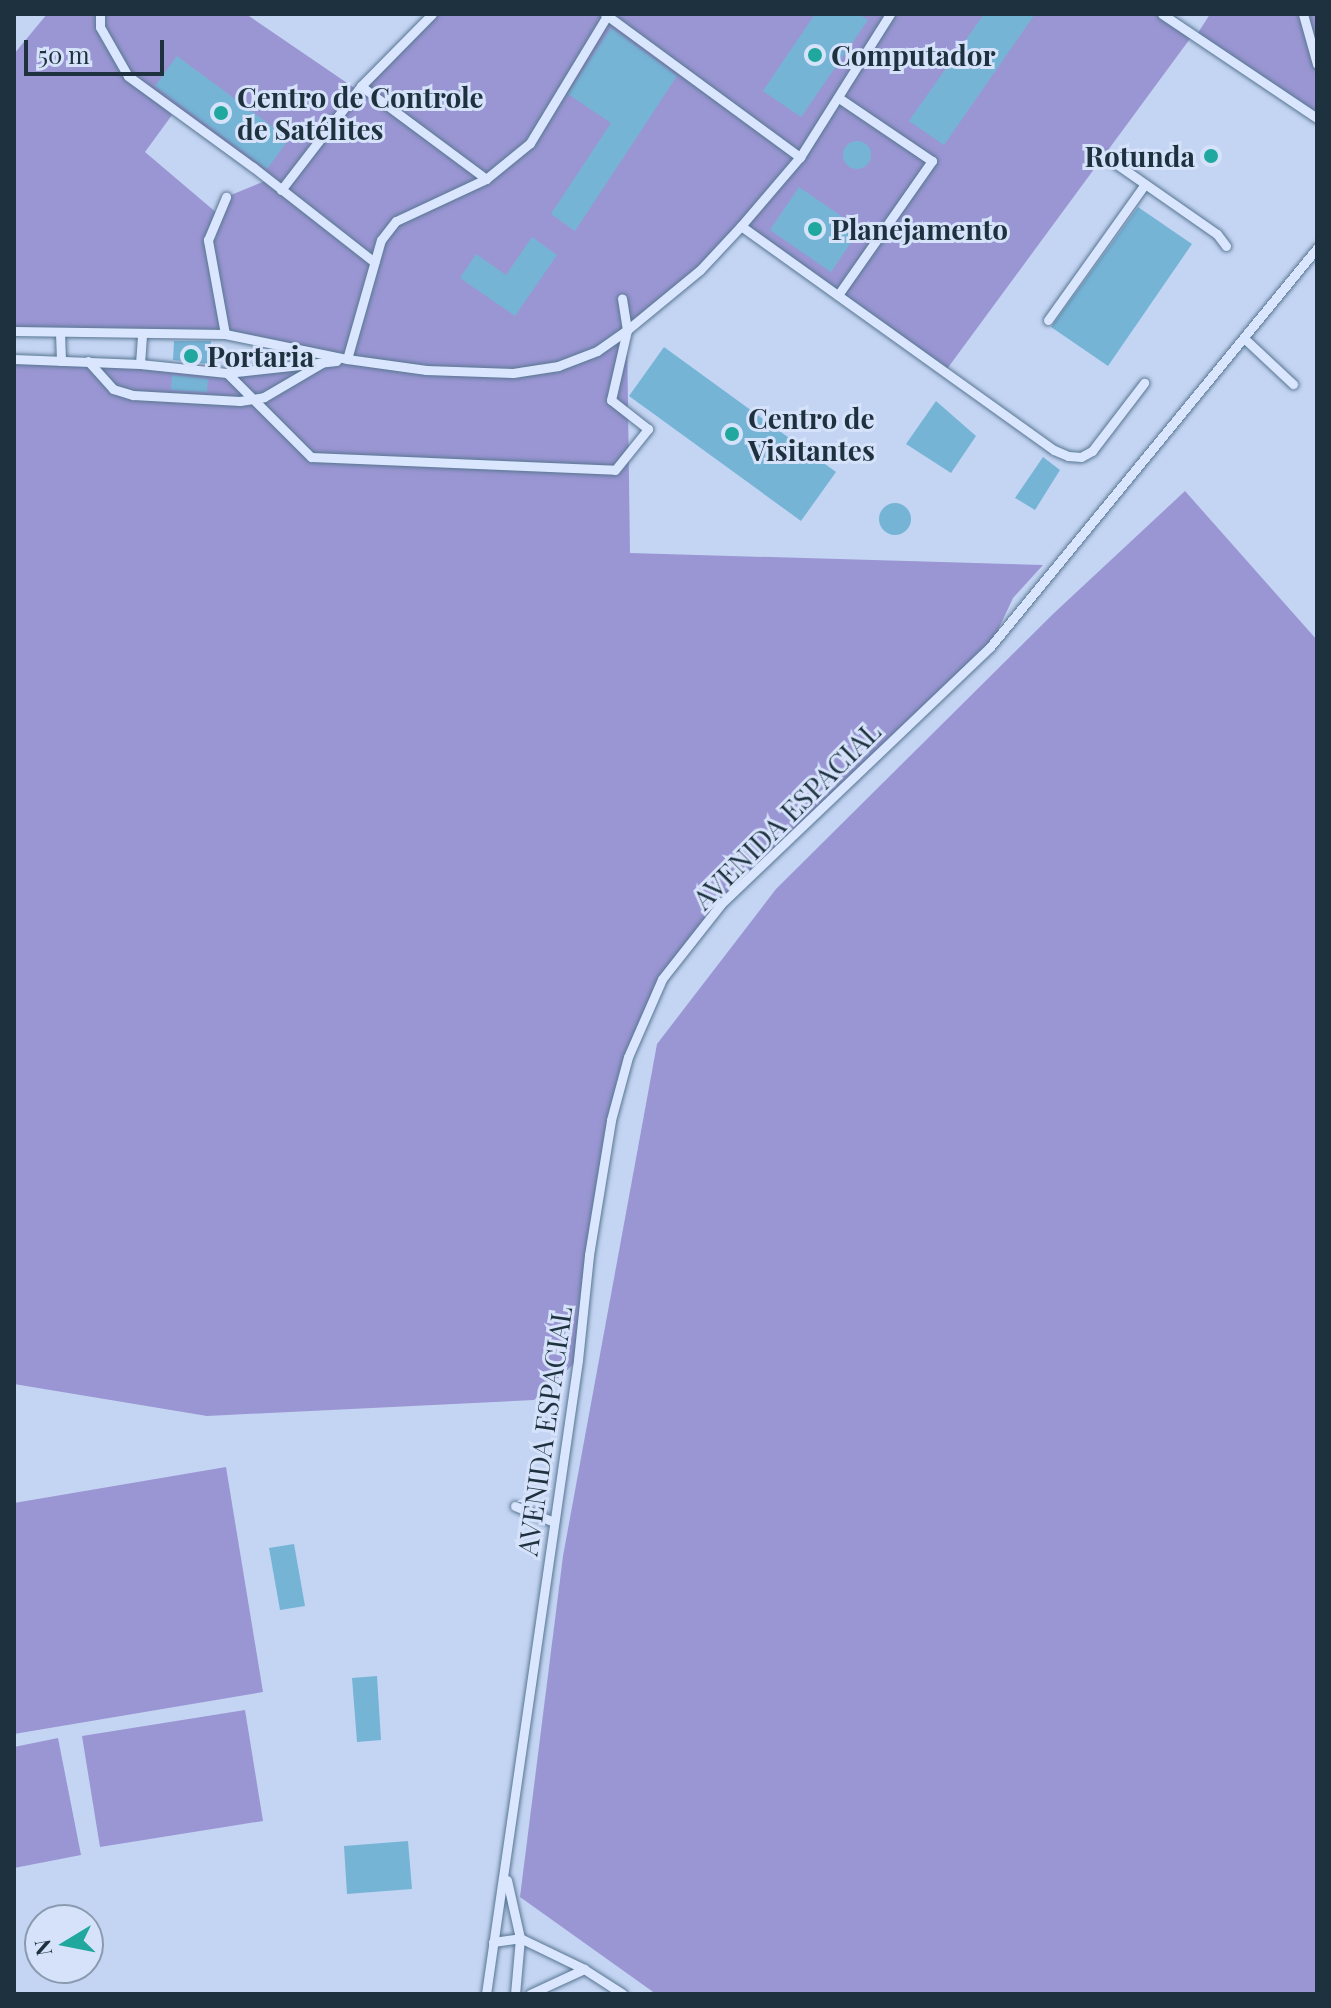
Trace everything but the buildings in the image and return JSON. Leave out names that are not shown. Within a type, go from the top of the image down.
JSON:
[{"type":"lane","points":[[100,14],[100,27],[128,76],[374,262]]},
{"type":"lane","points":[[281,190],[361,86],[432,14]]},
{"type":"lane","points":[[347,359],[381,240],[396,221],[486,179],[530,143],[607,14],[800,157]]},
{"type":"lane","points":[[14,331],[225,334],[347,359],[426,370],[513,373],[558,366],[597,351],[700,270],[800,157],[890,14]]},
{"type":"lane","points":[[1162,14],[1317,118]]},
{"type":"lane","points":[[1303,14],[1317,64]]},
{"type":"lane","points":[[361,86],[486,179]]},
{"type":"lane","points":[[838,295],[932,161],[839,98]]},
{"type":"lane","points":[[1105,156],[1217,234],[1226,246]]},
{"type":"lane","points":[[1048,320],[1145,184]]},
{"type":"lane","points":[[225,334],[208,240],[226,197]]},
{"type":"lane","points":[[741,226],[1054,450],[1081,457],[1092,451],[1144,383]]},
{"type":"lane","name":"AVENIDA ESPACIAL","points":[[486,1994],[589,1255],[611,1120],[628,1057],[662,979],[721,904],[990,647],[1317,248]]},
{"type":"lane","points":[[1304,266],[1317,260]]},
{"type":"lane","points":[[227,373],[311,457],[615,470],[648,429],[611,400],[627,330],[622,298]]},
{"type":"lane","points":[[60,332],[61,361]]},
{"type":"lane","points":[[140,364],[142,334]]},
{"type":"lane","points":[[1245,339],[1293,384]]},
{"type":"lane","points":[[14,359],[140,364],[227,373],[347,359]]},
{"type":"lane","points":[[88,361],[113,389],[133,395],[191,400],[264,397],[323,362]]},
{"type":"lane","points":[[515,1506],[554,1522]]},
{"type":"lane","name":"AVENIDA ESPACIAL","points":[[505,1873],[520,1938],[515,1994]]},
{"type":"lane","points":[[493,1942],[520,1938],[584,1969],[623,1994]]},
{"type":"lane","points":[[530,1994],[584,1969]]},
{"type":"shaded area","points":[[47,14],[246,14],[460,160],[361,86],[432,14],[605,14],[763,129],[613,14],[891,14],[800,156],[700,270],[627,330],[630,553],[1043,565],[1013,598],[990,647],[721,904],[662,979],[628,1057],[611,1120],[578,1360],[534,1400],[207,1416],[14,1384],[14,361],[227,373],[343,360],[225,334],[14,330],[14,54]],"holes":[[[141,88],[265,181],[226,197],[218,214],[145,152],[172,115]]]},
{"type":"shaded area","points":[[896,14],[1157,14],[1192,36],[947,369],[744,226],[802,158]]},
{"type":"shaded area","points":[[1210,14],[1317,14],[1317,118],[1196,36]]},
{"type":"shaded area","points":[[1185,491],[1317,640],[1317,1994],[656,1994],[520,1897],[563,1556],[657,1044],[776,889],[1053,614]]},
{"type":"shaded area","points":[[226,1467],[263,1692],[14,1734],[14,1503]]},
{"type":"shaded area","points":[[245,1710],[263,1821],[100,1847],[82,1736]]},
{"type":"shaded area","points":[[58,1738],[81,1855],[14,1868],[14,1747]]},
{"type":"place","name":"Computador","points":[[815,55]]},
{"type":"place","name":"Centro de Controle de Satélites","points":[[221,113]]},
{"type":"place","name":"Rotunda","points":[[1211,156]]},
{"type":"place","name":"Planejamento","points":[[815,229]]},
{"type":"place","name":"Portaria","points":[[191,356]]},
{"type":"place","name":"Centro de Visitantes","points":[[732,434]]}]
